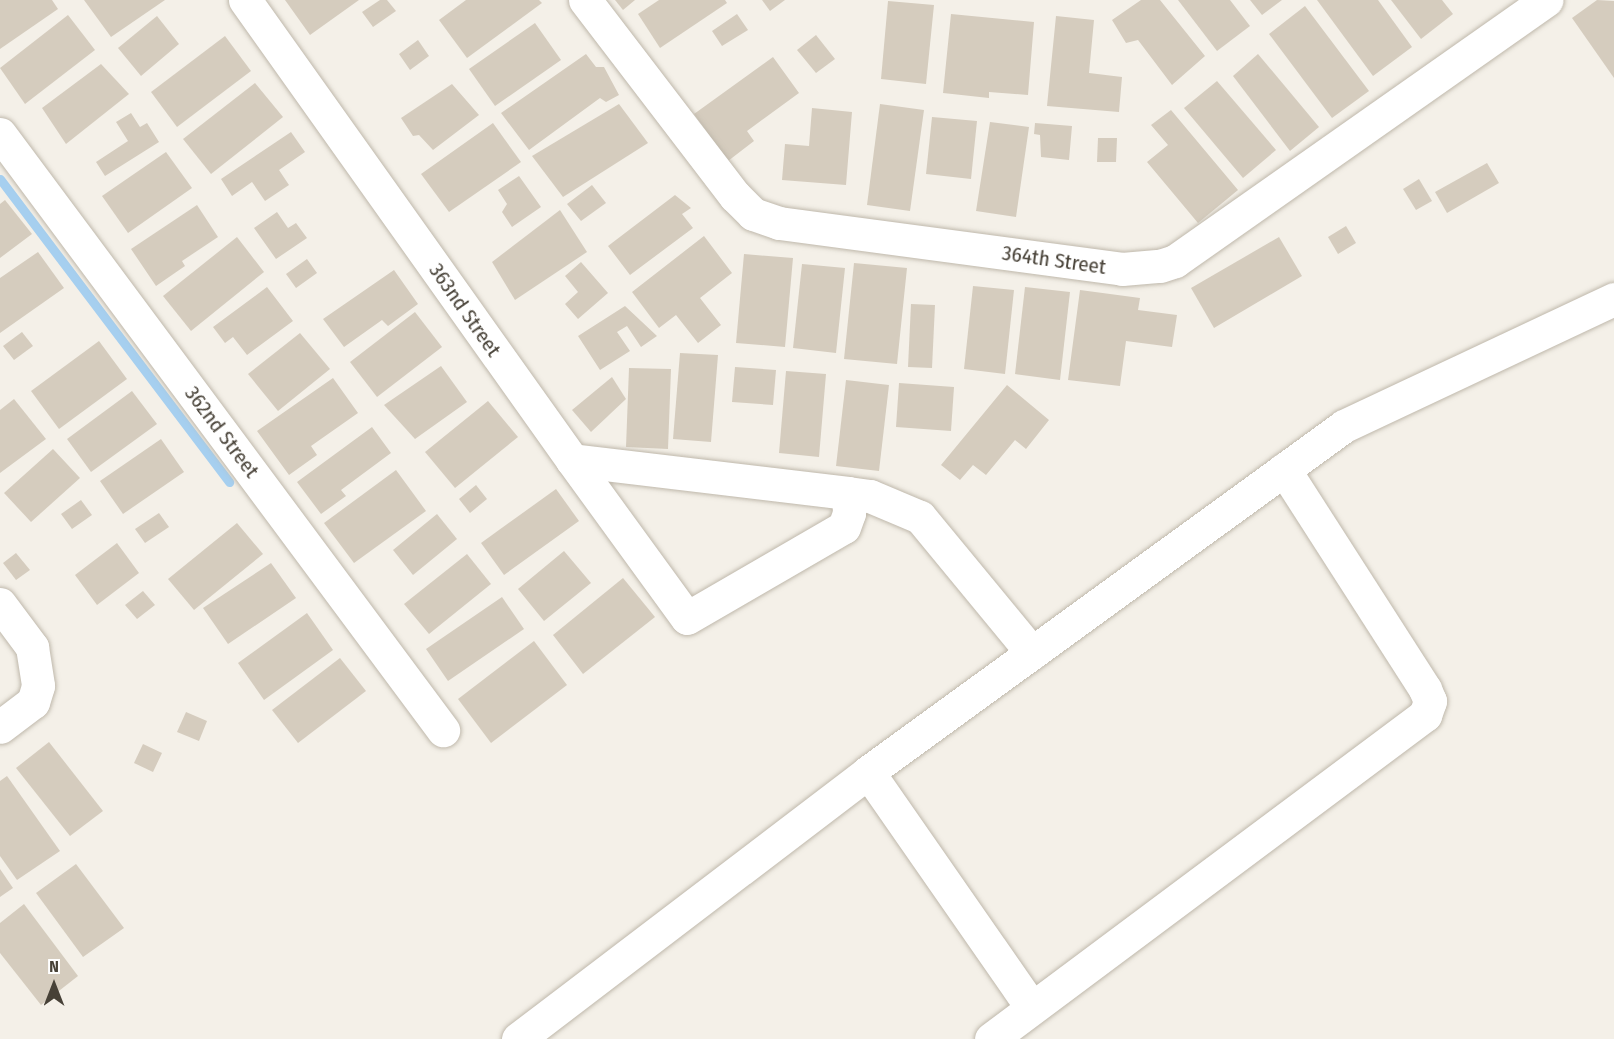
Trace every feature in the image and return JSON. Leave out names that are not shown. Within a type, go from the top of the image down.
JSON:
[{"type":"street","name":"363nd Street","points":[[245,0],[687,618],[844,527],[849,513],[848,493]]},
{"type":"street","name":"364th Street","points":[[585,0],[735,196],[753,213],[779,223],[1122,269],[1160,266],[1175,261],[1547,0]]},
{"type":"street","name":"362nd Street","points":[[0,134],[443,730]]},
{"type":"street","points":[[518,1039],[868,772],[1344,426],[1614,299]]},
{"type":"street","points":[[572,460],[870,496],[920,518],[1032,653]]},
{"type":"street","points":[[991,1039],[1425,715],[1430,701],[1425,689],[1284,469]]},
{"type":"street","points":[[0,604],[32,647],[38,686],[33,702],[0,727]]},
{"type":"street","points":[[868,772],[1032,1008]]},
{"type":"building","points":[[0,0],[52,0],[58,9],[0,49]]},
{"type":"building","points":[[84,0],[165,0],[111,37]]},
{"type":"building","points":[[285,0],[359,0],[310,35]]},
{"type":"building","points":[[380,0],[387,0],[396,11],[373,27],[362,12]]},
{"type":"building","points":[[466,0],[539,0],[542,3],[467,58],[439,20]]},
{"type":"building","points":[[615,0],[635,0],[623,10]]},
{"type":"building","points":[[659,0],[725,0],[727,3],[660,48],[638,14]]},
{"type":"building","points":[[762,0],[785,0],[770,11]]},
{"type":"building","points":[[1141,0],[1160,0],[1205,56],[1172,85],[1138,40],[1126,43],[1112,20]]},
{"type":"building","points":[[1178,0],[1230,0],[1250,26],[1217,51]]},
{"type":"building","points":[[1250,0],[1282,0],[1262,15]]},
{"type":"building","points":[[1317,0],[1378,0],[1412,47],[1373,76]]},
{"type":"building","points":[[1391,0],[1442,0],[1453,14],[1421,39]]},
{"type":"building","points":[[1597,0],[1614,1],[1614,78],[1572,18]]},
{"type":"building","points":[[888,1],[934,5],[926,84],[881,79]]},
{"type":"building","points":[[1305,6],[1369,91],[1332,118],[1269,34]]},
{"type":"building","points":[[737,14],[748,30],[722,46],[712,31]]},
{"type":"building","points":[[951,14],[1034,22],[1028,95],[989,92],[989,98],[943,93]]},
{"type":"building","points":[[68,15],[95,50],[25,104],[0,68]]},
{"type":"building","points":[[157,16],[179,44],[141,76],[118,48]]},
{"type":"building","points":[[1056,16],[1094,20],[1089,73],[1122,77],[1119,112],[1047,106]]},
{"type":"building","points":[[535,23],[561,60],[495,106],[469,69]]},
{"type":"building","points":[[816,35],[835,59],[816,73],[797,50]]},
{"type":"building","points":[[225,36],[251,71],[177,127],[151,92]]},
{"type":"building","points":[[418,40],[429,56],[410,70],[399,54]]},
{"type":"building","points":[[586,54],[596,67],[604,67],[619,95],[606,102],[600,98],[529,150],[501,113]]},
{"type":"building","points":[[1258,54],[1319,127],[1290,151],[1233,76]]},
{"type":"building","points":[[773,57],[799,93],[747,131],[754,141],[728,161],[694,114]]},
{"type":"building","points":[[101,64],[129,94],[66,144],[42,108]]},
{"type":"building","points":[[1217,81],[1276,150],[1243,178],[1184,108]]},
{"type":"building","points":[[255,83],[283,117],[211,174],[183,139]]},
{"type":"building","points":[[452,84],[479,115],[433,150],[419,135],[413,136],[401,118]]},
{"type":"building","points":[[619,104],[648,143],[563,197],[532,156]]},
{"type":"building","points":[[880,104],[924,110],[910,211],[867,205]]},
{"type":"building","points":[[812,108],[852,112],[846,185],[782,180],[785,144],[809,146]]},
{"type":"building","points":[[1171,110],[1238,190],[1198,223],[1147,162],[1168,145],[1151,125]]},
{"type":"building","points":[[131,113],[140,127],[147,123],[159,142],[105,176],[96,162],[128,141],[116,122]]},
{"type":"building","points":[[932,117],[977,121],[971,179],[926,174]]},
{"type":"building","points":[[990,122],[1029,127],[1016,217],[976,211]]},
{"type":"building","points":[[493,123],[521,162],[449,212],[421,174]]},
{"type":"building","points":[[1035,123],[1072,126],[1069,160],[1041,157],[1040,135],[1034,134]]},
{"type":"building","points":[[291,132],[305,152],[279,170],[289,185],[265,201],[252,182],[232,196],[221,179]]},
{"type":"building","points":[[1098,138],[1117,138],[1116,162],[1097,162]]},
{"type":"building","points":[[166,152],[192,188],[128,233],[102,196]]},
{"type":"building","points":[[1487,163],[1499,183],[1447,213],[1435,192]]},
{"type":"building","points":[[519,176],[541,207],[512,227],[502,212],[507,204],[498,190]]},
{"type":"building","points":[[1419,179],[1432,201],[1416,210],[1403,189]]},
{"type":"building","points":[[592,185],[606,203],[581,221],[567,204]]},
{"type":"building","points":[[675,195],[691,208],[682,214],[693,228],[630,275],[608,246]]},
{"type":"building","points":[[5,200],[32,234],[0,258],[0,204]]},
{"type":"building","points":[[197,205],[218,237],[182,261],[185,266],[156,286],[131,249]]},
{"type":"building","points":[[560,210],[587,252],[515,300],[492,262]]},
{"type":"building","points":[[277,212],[288,228],[296,223],[307,238],[276,259],[254,228]]},
{"type":"building","points":[[1346,226],[1356,243],[1338,254],[1328,237]]},
{"type":"building","points":[[704,236],[732,273],[700,298],[721,325],[698,343],[676,315],[659,328],[632,292]]},
{"type":"building","points":[[237,237],[264,272],[191,331],[163,296]]},
{"type":"building","points":[[1279,237],[1302,276],[1214,328],[1191,288]]},
{"type":"building","points":[[38,252],[64,288],[0,333],[0,278]]},
{"type":"building","points":[[744,254],[793,258],[785,347],[736,343]]},
{"type":"building","points":[[307,259],[317,273],[296,288],[286,274]]},
{"type":"building","points":[[581,262],[608,293],[578,319],[565,304],[578,292],[565,276]]},
{"type":"building","points":[[854,263],[907,268],[897,364],[844,359]]},
{"type":"building","points":[[802,264],[845,268],[836,353],[793,348]]},
{"type":"building","points":[[394,270],[418,304],[388,326],[382,320],[344,347],[323,319]]},
{"type":"building","points":[[973,286],[1014,290],[1005,374],[964,369]]},
{"type":"building","points":[[267,287],[293,321],[247,355],[233,337],[225,343],[213,327]]},
{"type":"building","points":[[1025,287],[1070,292],[1060,380],[1015,374]]},
{"type":"building","points":[[1080,290],[1140,298],[1138,310],[1177,315],[1172,347],[1126,341],[1120,386],[1068,380]]},
{"type":"building","points":[[911,304],[935,305],[932,368],[908,367]]},
{"type":"building","points":[[625,306],[657,336],[641,347],[627,326],[617,332],[630,351],[600,370],[578,336]]},
{"type":"building","points":[[415,312],[442,347],[377,397],[350,362]]},
{"type":"building","points":[[22,332],[33,346],[14,360],[3,346]]},
{"type":"building","points":[[300,333],[330,369],[278,411],[248,374]]},
{"type":"building","points":[[99,341],[127,379],[59,429],[31,391]]},
{"type":"building","points":[[680,353],[718,355],[711,442],[673,439]]},
{"type":"building","points":[[441,366],[467,402],[415,439],[384,405]]},
{"type":"building","points":[[735,367],[776,370],[773,405],[732,402]]},
{"type":"building","points":[[629,368],[671,369],[668,449],[626,447]]},
{"type":"building","points":[[786,371],[826,374],[819,457],[779,453]]},
{"type":"building","points":[[612,377],[626,399],[591,432],[572,410]]},
{"type":"building","points":[[333,378],[358,413],[311,446],[317,455],[289,475],[257,431]]},
{"type":"building","points":[[846,380],[889,385],[879,471],[836,466]]},
{"type":"building","points":[[899,383],[954,387],[951,431],[896,427]]},
{"type":"building","points":[[1007,385],[1049,420],[1026,449],[1015,440],[986,475],[973,465],[960,480],[941,465]]},
{"type":"building","points":[[132,391],[157,424],[91,472],[67,439]]},
{"type":"building","points":[[14,399],[46,439],[0,473],[0,410]]},
{"type":"building","points":[[488,401],[518,437],[455,488],[425,452]]},
{"type":"building","points":[[372,427],[391,453],[341,490],[346,496],[321,514],[297,482]]},
{"type":"building","points":[[161,439],[184,472],[123,514],[100,481]]},
{"type":"building","points":[[53,449],[80,478],[31,522],[4,493]]},
{"type":"building","points":[[396,470],[426,511],[354,563],[324,523]]},
{"type":"building","points":[[476,485],[487,499],[470,513],[459,499]]},
{"type":"building","points":[[556,489],[579,521],[504,575],[481,543]]},
{"type":"building","points":[[81,500],[92,515],[72,529],[61,514]]},
{"type":"building","points":[[159,513],[169,527],[145,543],[135,529]]},
{"type":"building","points":[[437,514],[457,539],[413,575],[393,550]]},
{"type":"building","points":[[237,523],[263,554],[194,610],[168,579]]},
{"type":"building","points":[[117,543],[139,573],[97,605],[75,575]]},
{"type":"building","points":[[564,551],[591,583],[544,621],[518,589]]},
{"type":"building","points":[[16,553],[30,570],[16,580],[3,563]]},
{"type":"building","points":[[467,554],[491,584],[429,634],[404,604]]},
{"type":"building","points":[[271,563],[296,598],[228,644],[203,608]]},
{"type":"building","points":[[623,578],[655,617],[583,674],[553,635]]},
{"type":"building","points":[[143,591],[155,605],[137,619],[125,605]]},
{"type":"building","points":[[502,597],[524,629],[448,681],[426,649]]},
{"type":"building","points":[[307,613],[333,650],[264,700],[238,663]]},
{"type":"building","points":[[534,641],[567,685],[491,743],[458,699]]},
{"type":"building","points":[[340,658],[366,691],[298,743],[272,710]]},
{"type":"building","points":[[186,712],[207,721],[199,741],[177,732]]},
{"type":"building","points":[[49,742],[103,811],[70,836],[16,768]]},
{"type":"building","points":[[143,744],[162,753],[153,772],[134,763]]},
{"type":"building","points":[[7,776],[60,851],[17,880],[0,856],[0,781]]},
{"type":"building","points":[[76,864],[124,928],[83,957],[36,893]]},
{"type":"building","points":[[0,869],[13,888],[0,897]]},
{"type":"building","points":[[24,904],[78,976],[41,1005],[0,953],[0,923]]},
{"type":"waterway","points":[[0,179],[229,482]]}]
